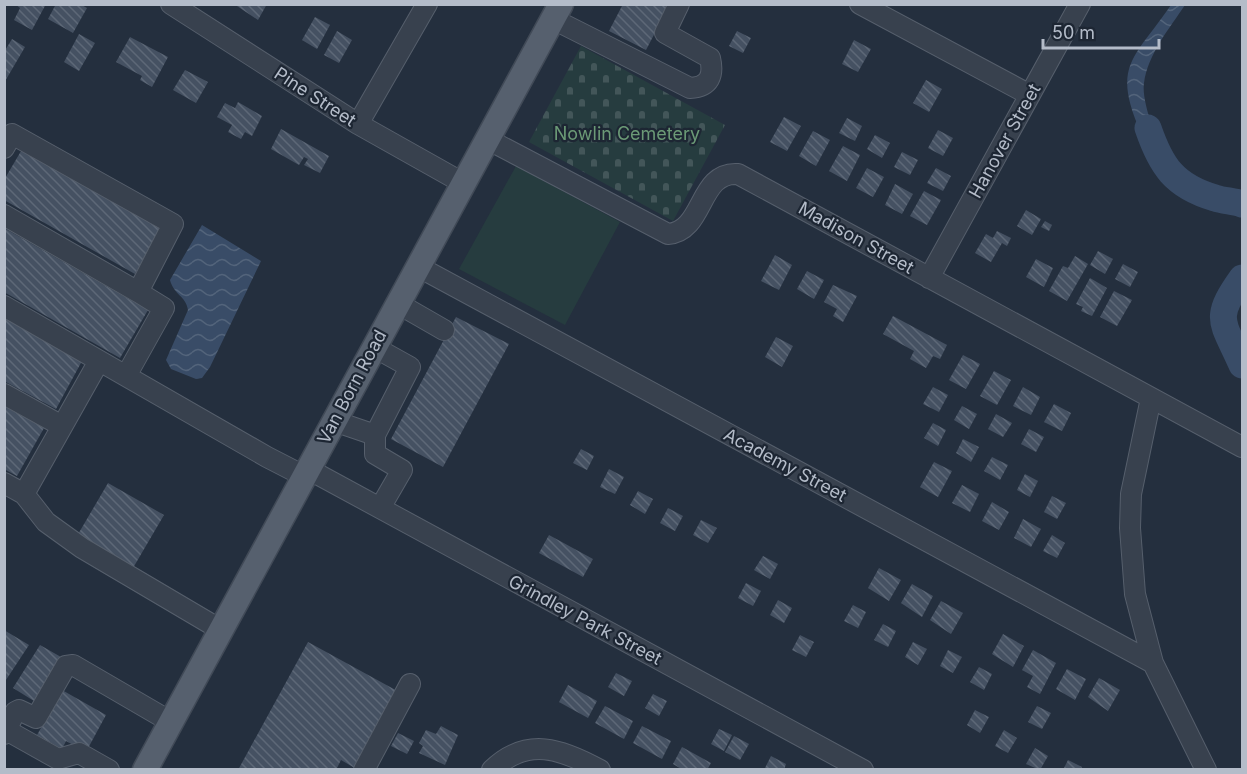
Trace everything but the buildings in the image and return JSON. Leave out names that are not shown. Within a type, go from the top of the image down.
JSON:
[{"type":"main road","name":"Van Born Road","points":[[145,770],[557,9]]},
{"type":"street","name":"Pine Street","points":[[171,4],[358,124],[463,183]]},
{"type":"street","points":[[358,124],[427,4]]},
{"type":"street","points":[[557,9],[690,88],[699,88],[708,82],[712,74],[710,58],[667,36],[666,28],[679,4]]},
{"type":"street","points":[[860,4],[1030,96]]},
{"type":"street","name":"Hanover Street","points":[[929,278],[1080,4]]},
{"type":"street","points":[[7,137],[173,224],[138,292]]},
{"type":"street","name":"Madison Street","points":[[487,139],[668,234],[678,233],[687,227],[717,178],[728,173],[738,174],[1234,443]]},
{"type":"street","points":[[4,215],[164,308],[126,376]]},
{"type":"street","name":"Academy Street","points":[[417,266],[1154,663]]},
{"type":"street","points":[[397,303],[444,330]]},
{"type":"street","name":"Grindley Park Street","points":[[4,306],[126,376],[306,472],[380,508],[863,770]]},
{"type":"street","points":[[374,347],[410,367],[375,435],[375,454],[402,470],[380,508]]},
{"type":"street","points":[[24,494],[99,361]]},
{"type":"street","points":[[4,394],[62,426]]},
{"type":"street","points":[[1151,398],[1136,461],[1130,528],[1134,594],[1154,663],[1206,770]]},
{"type":"street","points":[[334,421],[375,435]]},
{"type":"street","points":[[4,483],[24,494],[46,522],[82,548],[221,630]]},
{"type":"street","points":[[5,733],[15,712],[19,710],[36,718],[66,666],[73,665],[171,722]]},
{"type":"street","points":[[364,770],[410,684]]},
{"type":"street","points":[[5,733],[8,731],[58,759],[79,753],[109,770]]},
{"type":"street","points":[[492,770],[507,758],[525,751],[555,750],[600,770]]},
{"type":"green space","name":"Nowlin Cemetery","points":[[581,46],[725,125],[673,221],[529,142]]},
{"type":"green space","points":[[516,166],[620,222],[565,325],[459,269]]},
{"type":"water","points":[[1171,5],[1185,5],[1155,52],[1144,83],[1147,111],[1165,160],[1155,167],[1132,110],[1128,92],[1128,77],[1137,51]]},
{"type":"water","points":[[202,225],[261,261],[210,367],[202,378],[196,379],[171,369],[166,360],[188,310],[170,280]]},
{"type":"waterway","points":[[1148,128],[1164,164],[1179,181],[1201,193],[1242,204]]},
{"type":"waterway","points":[[1242,278],[1224,312],[1226,329],[1242,365]]}]
